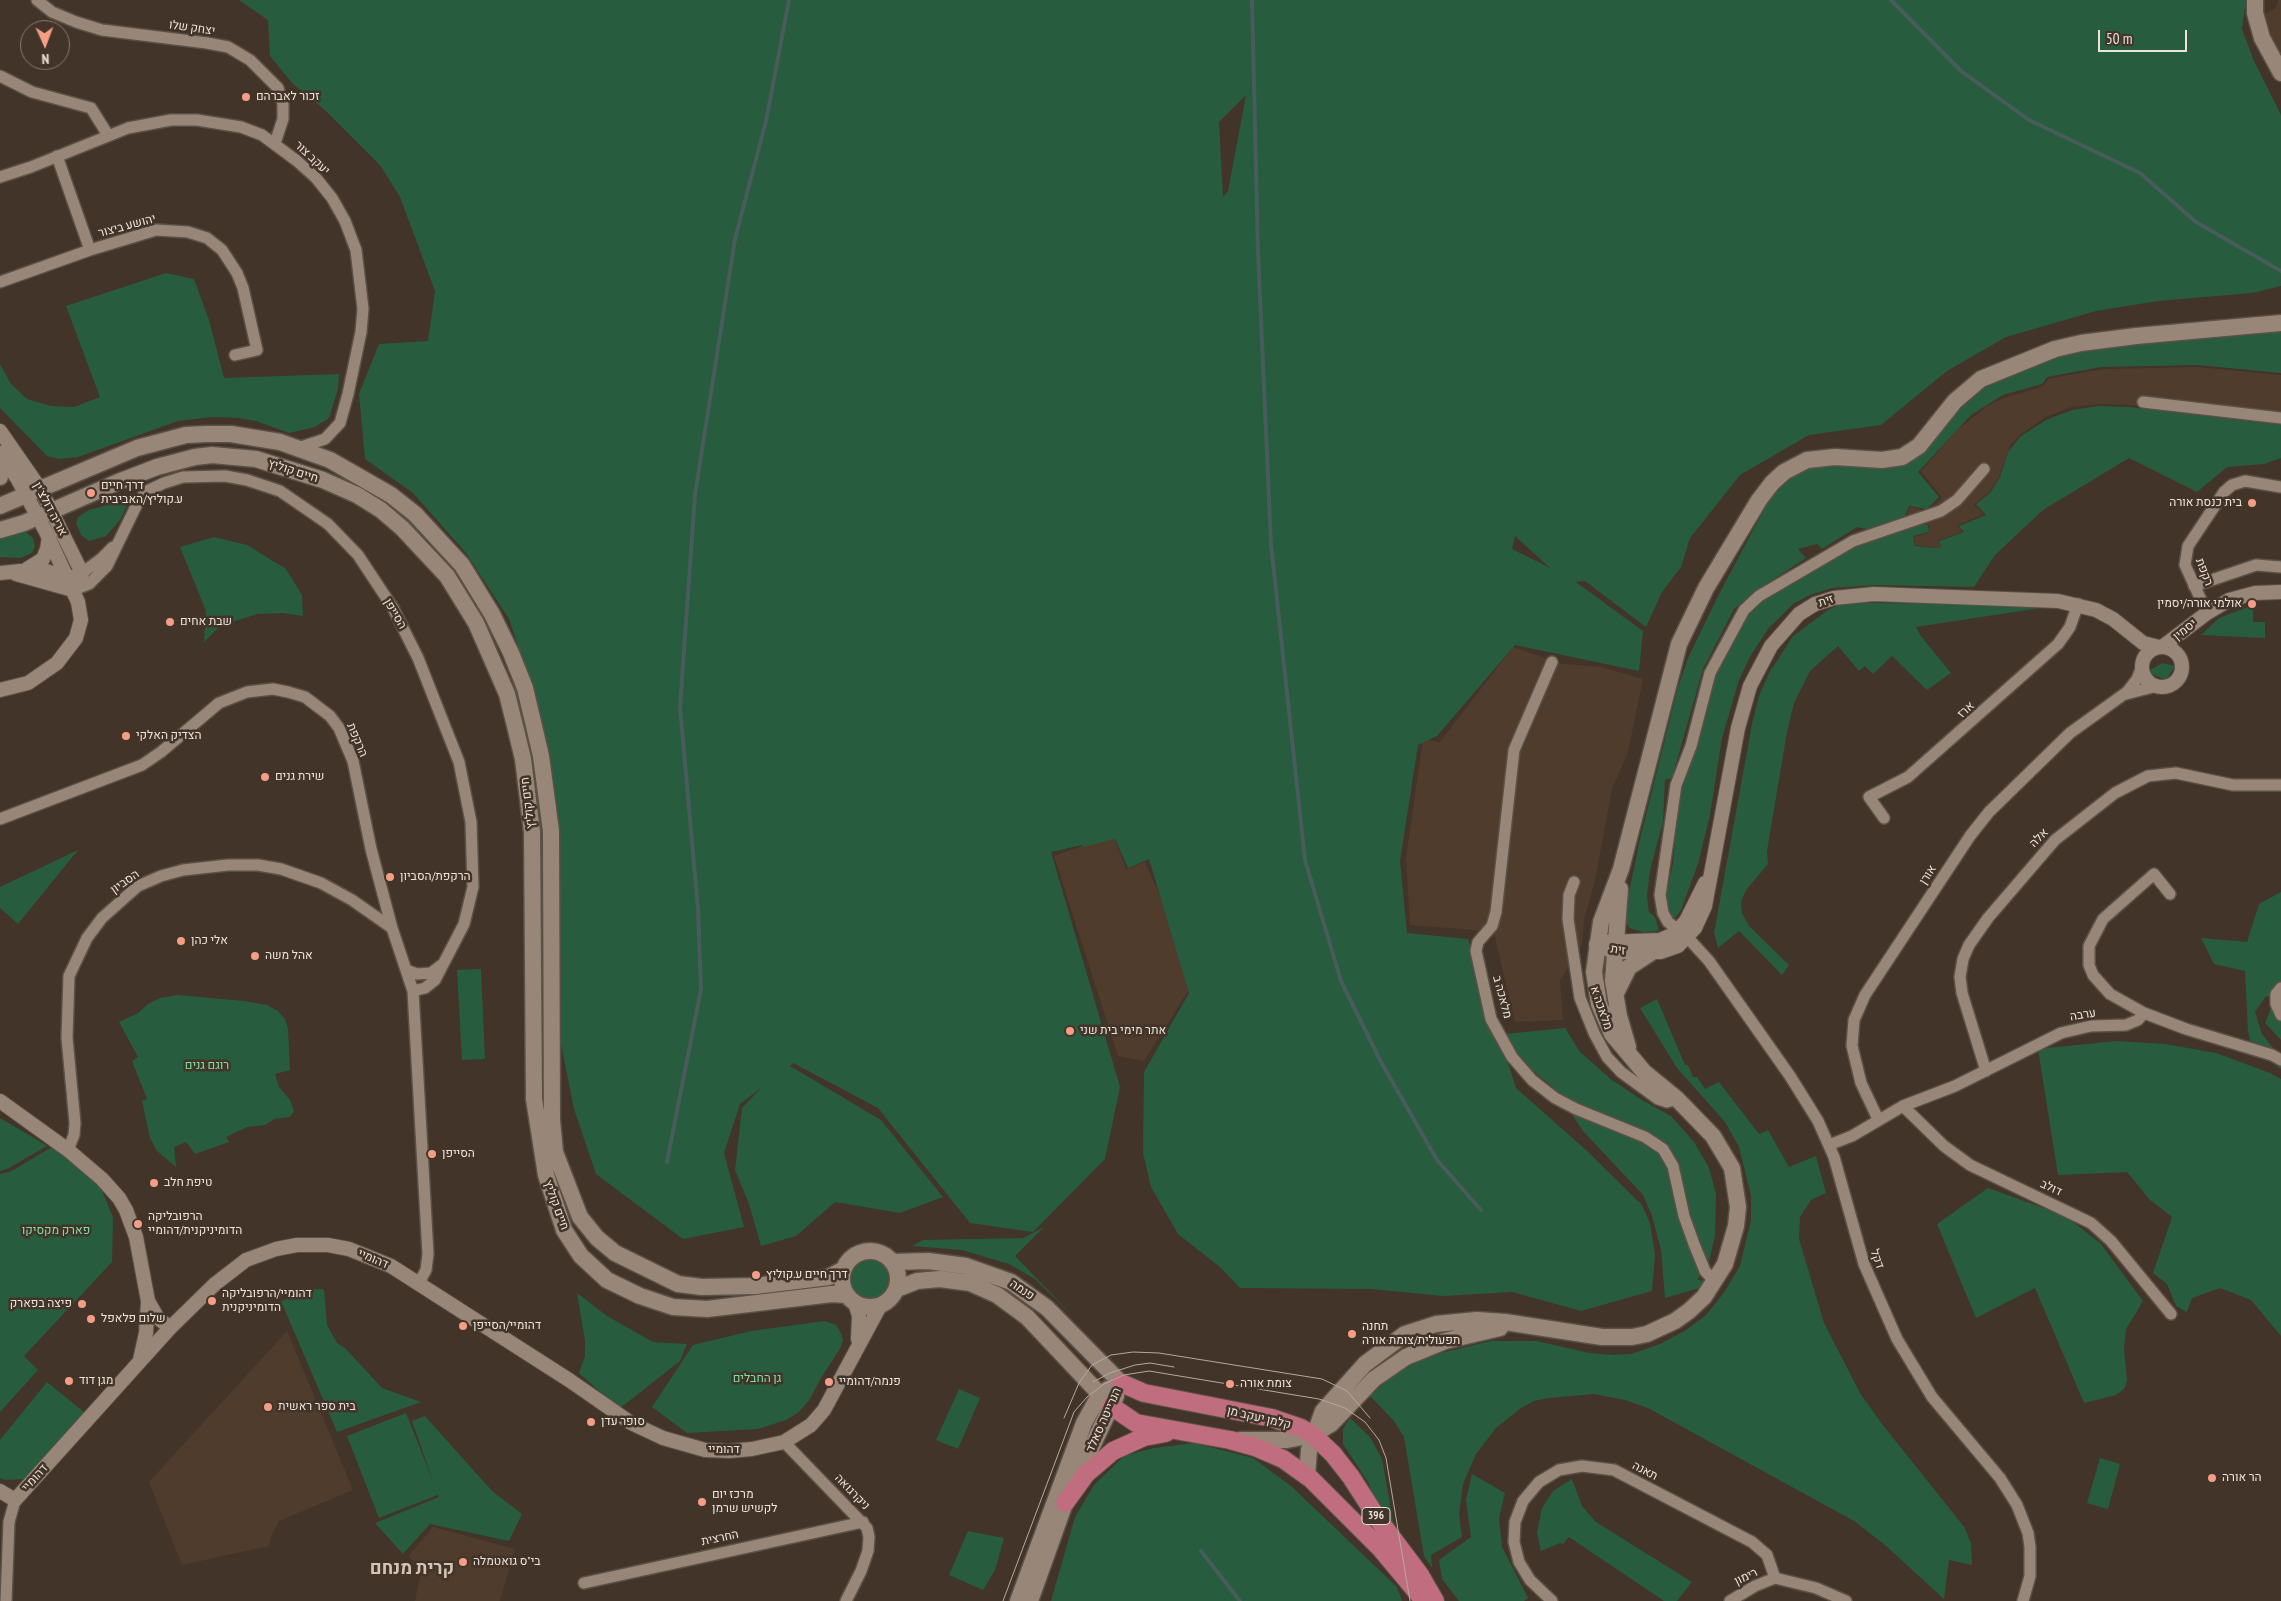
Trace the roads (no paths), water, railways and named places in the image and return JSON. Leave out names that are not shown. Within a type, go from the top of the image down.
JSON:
[{"type":"main road","points":[[2255,0],[2255,13],[2262,38],[2281,73]]},
{"type":"main road","points":[[1632,1059],[1615,998],[1614,946],[1622,869],[1679,644],[1706,588],[1765,491],[1784,472],[1807,460],[1819,458],[1882,460],[1902,457],[1919,446],[1955,401],[1974,384],[2003,368],[2055,349],[2082,343],[2136,336],[2281,323]]},
{"type":"main road","name":"חיים קוליץ","points":[[0,506],[137,448],[186,435],[240,435],[280,442],[330,460],[391,495],[435,534],[462,565],[492,614],[511,653],[525,688],[541,756],[551,831],[552,1120],[555,1152],[580,1217],[597,1238],[615,1253],[678,1284],[702,1287],[755,1286],[829,1277],[844,1269]]},
{"type":"main road","name":"חיים קוליץ","points":[[0,530],[45,514],[118,482],[176,461],[195,457],[235,456],[289,468],[357,495],[381,510],[402,528],[447,576],[476,623],[507,694],[518,740],[532,832],[534,1099],[538,1139],[546,1175],[564,1230],[581,1256],[607,1280],[640,1296],[673,1307],[707,1309],[836,1293],[851,1299]]},
{"type":"main road","points":[[0,464],[0,477]]},
{"type":"main road","points":[[1230,1440],[1287,1440],[1313,1435],[1331,1424],[1384,1371],[1417,1352],[1477,1332],[1532,1326],[1602,1337],[1632,1337],[1647,1334],[1675,1321],[1689,1311],[1715,1282],[1726,1264],[1736,1226],[1736,1187],[1732,1168],[1714,1136],[1677,1099],[1632,1059],[1612,1034],[1599,1004],[1594,972],[1596,944],[1606,907],[1622,869]]},
{"type":"main road","points":[[1615,998],[1621,980],[1629,967],[1652,952]]},
{"type":"main road","points":[[865,1252],[878,1252],[893,1262],[898,1274],[897,1289],[891,1299],[880,1306],[867,1307],[851,1299],[843,1285],[844,1269],[853,1257],[865,1252]]},
{"type":"main road","name":"פנמה","points":[[893,1262],[928,1262],[961,1265],[982,1270],[1011,1282],[1047,1308],[1121,1383]]},
{"type":"main road","name":"פנמה","points":[[897,1289],[917,1281],[940,1279],[966,1282],[990,1291],[1027,1317],[1105,1400]]},
{"type":"main road","name":"הנרייטה סאלד","points":[[1018,1601],[1084,1423],[1121,1383]]},
{"type":"main road","name":"קלמן יעקב מן","points":[[1121,1383],[1144,1393],[1272,1418],[1301,1428],[1313,1435],[1333,1454],[1351,1477],[1378,1519],[1420,1575],[1435,1601]]},
{"type":"main road","name":"הנרייטה סאלד","points":[[1030,1601],[1105,1400]]},
{"type":"main road","name":"396","points":[[1105,1400],[1136,1423],[1230,1440],[1269,1452],[1308,1476],[1381,1549],[1424,1601]]},
{"type":"main road","points":[[1065,1503],[1086,1474],[1113,1451],[1144,1437],[1184,1432]]},
{"type":"main road","points":[[1308,1476],[1308,1458],[1313,1435]]},
{"type":"street","name":"יצחק שלו","points":[[37,0],[52,12],[93,27],[228,47],[250,60],[278,88],[283,104],[283,119],[275,143]]},
{"type":"street","points":[[0,76],[32,92],[92,108],[108,135]]},
{"type":"street","name":"יעקב צור","points":[[0,177],[108,135],[149,122],[197,120],[241,126],[262,135],[275,143],[316,178],[332,198],[356,250],[361,279],[363,309],[361,332],[340,423],[325,439],[298,448]]},
{"type":"street","points":[[57,156],[90,250]]},
{"type":"street","name":"יהושע ביצור","points":[[0,282],[90,250],[156,230],[188,232],[208,238],[229,258],[237,273],[249,308],[257,350],[235,355]]},
{"type":"street","points":[[2143,402],[2281,418]]},
{"type":"street","name":"אריה דולצ'ין","points":[[0,431],[45,514],[82,573]]},
{"type":"street","name":"אריה דולצ'ין","points":[[0,453],[34,493]]},
{"type":"street","name":"דקל","points":[[1984,469],[1957,500],[1941,510],[1853,541],[1759,596],[1744,610],[1710,674],[1691,746],[1676,785],[1660,895],[1665,918],[1709,961],[1795,1083],[1818,1121],[1829,1145],[1864,1264],[1897,1340],[1932,1397],[2000,1478],[2024,1519],[2029,1540],[2031,1562],[2030,1576],[2023,1601]]},
{"type":"street","name":"הסייפן","points":[[70,584],[85,587],[102,572],[112,558],[139,500],[149,490],[183,477],[225,476],[247,480],[280,491],[328,524],[358,556],[393,608],[418,658],[459,762],[469,802],[474,866],[472,892],[464,924],[435,980],[425,988],[413,991]]},
{"type":"street","name":"רקפת","points":[[2207,613],[2185,565],[2185,552],[2226,490],[2232,484],[2242,481],[2281,487]]},
{"type":"street","name":"אריה דולצ'ין","points":[[0,690],[28,683],[44,674],[68,650],[76,638],[81,620],[80,607],[48,537],[45,514]]},
{"type":"street","points":[[23,570],[32,567],[43,559],[48,549],[48,537]]},
{"type":"street","name":"הסייפן","points":[[70,584],[101,559],[120,538]]},
{"type":"street","points":[[2194,586],[2256,564],[2281,566]]},
{"type":"street","points":[[4,573],[41,569],[70,584]]},
{"type":"street","points":[[4,573],[70,584]]},
{"type":"street","name":"יסמין","points":[[2160,647],[2207,613],[2237,597],[2281,592]]},
{"type":"street","name":"זית","points":[[1596,944],[1652,952],[1670,950],[1683,934],[1686,922],[1710,874],[1738,728],[1750,686],[1771,646],[1799,614],[1815,604],[1834,598],[1874,594],[2048,600],[2078,604],[2104,614],[2143,643],[2160,647]]},
{"type":"street","name":"ארז","points":[[1884,818],[1869,797],[1908,777],[2058,644],[2070,627],[2078,604]]},
{"type":"street","name":"יסמין","points":[[2180,657],[2182,643],[2207,613]]},
{"type":"street","name":"זית","points":[[2128,631],[2138,646],[2142,666]]},
{"type":"street","points":[[2160,647],[2171,648],[2180,657],[2182,669],[2177,680],[2166,686],[2157,686],[2147,679],[2142,666],[2148,653],[2160,647]]},
{"type":"street","name":"מלאכה ב","points":[[1552,662],[1514,750],[1496,912],[1492,926],[1478,942],[1476,951],[1491,1019],[1512,1057],[1532,1080],[1555,1098],[1576,1109],[1651,1140],[1663,1149],[1672,1166],[1684,1216],[1694,1244],[1705,1271],[1715,1282]]},
{"type":"street","name":"אורן","points":[[1878,1119],[1861,1083],[1852,1046],[1854,1020],[1865,995],[1970,836],[1989,812],[2070,733],[2124,694],[2137,679],[2142,666]]},
{"type":"street","name":"אורן","points":[[2124,694],[2157,686]]},
{"type":"street","name":"הרקפת","points":[[0,819],[142,766],[219,703],[232,696],[258,689],[288,692],[320,707],[330,716],[347,744],[353,761],[371,849],[392,928],[413,991]]},
{"type":"street","name":"אלה","points":[[1986,1071],[1962,993],[1960,977],[1963,959],[1969,945],[1988,918],[2055,840],[2115,793],[2148,776],[2176,773],[2234,785],[2281,785]]},
{"type":"street","name":"הסביון","points":[[68,1150],[74,1135],[75,1123],[67,1038],[69,976],[87,938],[102,918],[138,886],[161,876],[183,870],[228,865],[258,865],[281,869],[321,883],[356,903],[392,928]]},
{"type":"street","points":[[2170,894],[2154,874],[2103,920],[2089,946],[2089,965],[2100,984],[2123,1003],[2144,1013],[2186,1029],[2272,1055],[2281,1060]]},
{"type":"street","name":"מלאכה א","points":[[1574,882],[1569,895],[1568,918],[1580,998],[1594,1033],[1608,1057],[1642,1088],[1667,1102],[1677,1099]]},
{"type":"street","name":"זית","points":[[1614,946],[1660,940],[1683,934]]},
{"type":"street","name":"הסייפן","points":[[406,970],[417,974],[431,973],[441,966],[448,957]]},
{"type":"street","points":[[2281,988],[2276,994],[2276,1004],[2281,1015]]},
{"type":"street","points":[[413,991],[428,1254],[426,1270],[419,1283]]},
{"type":"street","name":"ערבה","points":[[1829,1145],[1856,1134],[1878,1119],[1903,1106],[1955,1086],[2061,1033],[2091,1026],[2126,1025],[2138,1020],[2144,1013]]},
{"type":"street","points":[[0,1101],[68,1150],[112,1190],[126,1210],[136,1237],[148,1301],[144,1348],[140,1362]]},
{"type":"street","name":"דולב","points":[[1903,1106],[1944,1146],[1970,1165],[2091,1223],[2111,1241],[2171,1314]]},
{"type":"street","name":"דהומיי","points":[[15,1500],[170,1328],[231,1269],[252,1257],[276,1249],[312,1245],[349,1249],[391,1266],[569,1380],[631,1423],[663,1438],[705,1450],[729,1451],[784,1442]]},
{"type":"street","points":[[851,1299],[859,1319],[858,1347]]},
{"type":"street","points":[[148,1301],[157,1317],[170,1328]]},
{"type":"street","points":[[784,1442],[802,1431],[817,1418],[880,1306]]},
{"type":"street","name":"ניקרגואה","points":[[784,1442],[863,1522],[869,1537],[868,1552],[861,1572],[846,1601]]},
{"type":"street","name":"תאנה","points":[[1552,1601],[1533,1584],[1519,1562],[1514,1542],[1515,1522],[1523,1501],[1539,1482],[1559,1470],[1582,1466],[1614,1470],[1752,1542],[1767,1555],[1775,1578]]},
{"type":"street","points":[[0,1491],[15,1500],[9,1522],[3,1572],[6,1601]]},
{"type":"street","name":"החרצית","points":[[584,1582],[863,1522]]},
{"type":"street","points":[[1775,1578],[1816,1588],[1846,1601]]},
{"type":"street","name":"רימון","points":[[1730,1601],[1755,1586],[1775,1578]]},
{"type":"waterway","points":[[667,1162],[701,989],[698,909],[680,707],[695,495],[735,239],[766,121],[789,0]]},
{"type":"waterway","points":[[1252,0],[1258,252],[1271,544],[1305,860],[1341,981],[1381,1062],[1437,1160],[1481,1210]]},
{"type":"waterway","points":[[1891,0],[1961,71],[2029,120],[2140,173],[2196,222],[2281,271]]},
{"type":"waterway","points":[[1201,1551],[1240,1601]]},
{"type":"tram line","points":[[1064,1418],[1079,1383],[1092,1365],[1111,1355],[1133,1352],[1159,1353],[1322,1379],[1347,1391],[1370,1418]]},
{"type":"tram line","points":[[1093,1382],[1110,1373],[1135,1365],[1150,1363],[1174,1367]]},
{"type":"tram line","points":[[1003,1601],[1074,1412],[1087,1397],[1104,1384],[1124,1375],[1149,1371],[1319,1399],[1345,1408],[1365,1422],[1379,1440],[1386,1458],[1410,1601]]},
{"type":"place","name":"זכור לאברהם","points":[[246,97]]},
{"type":"place","name":"דרך חיים ע.קוליץ/האביבית","points":[[91,493]]},
{"type":"place","name":"בית כנסת אורה","points":[[2252,503]]},
{"type":"place","name":"אולמי אורה/יסמין","points":[[2252,604]]},
{"type":"place","name":"שבת אחים","points":[[170,622]]},
{"type":"place","name":"הצדיק האלקי","points":[[126,736]]},
{"type":"place","name":"שירת גנים","points":[[265,777]]},
{"type":"place","name":"הרקפת/הסביון","points":[[390,877]]},
{"type":"place","name":"אלי כהן","points":[[181,941]]},
{"type":"place","name":"אהל משה","points":[[255,956]]},
{"type":"place","name":"אתר מימי בית שני","points":[[1070,1031]]},
{"type":"place","name":"הסייפן","points":[[432,1154]]},
{"type":"place","name":"טיפת חלב","points":[[154,1183]]},
{"type":"place","name":"הרפובליקה הדומיניקנית/דהומיי","points":[[138,1224]]},
{"type":"place","name":"דרך חיים ע.קוליץ","points":[[756,1275]]},
{"type":"place","name":"דהומיי/הרפובליקה הדומיניקנית","points":[[212,1301]]},
{"type":"place","name":"פיצה בפארק","points":[[82,1304]]},
{"type":"place","name":"שלום פלאפל","points":[[91,1319]]},
{"type":"place","name":"דהומיי/הסייפן","points":[[463,1326]]},
{"type":"place","name":"תחנה תפעולית/צומת אורה","points":[[1352,1334]]},
{"type":"place","name":"מגן דוד","points":[[69,1381]]},
{"type":"place","name":"פנמה/דהומיי","points":[[829,1382]]},
{"type":"place","name":"צומת אורה","points":[[1230,1384]]},
{"type":"place","name":"בית ספר ראשית","points":[[268,1407]]},
{"type":"place","name":"סופר עדן","points":[[591,1422]]},
{"type":"place","name":"הר אורה","points":[[2212,1478]]},
{"type":"place","name":"מרכז יום לקשיש שרמן","points":[[702,1502]]},
{"type":"place","name":"בי\"ס גואטמלה","points":[[463,1562]]},
{"type":"district","name":"קרית מנחם","points":[[412,1569]]},
{"type":"park label","name":"רוגם גנים","points":[[207,1066]]},
{"type":"park label","name":"פארק מקסיקו","points":[[56,1231]]},
{"type":"park label","name":"גן החבלים","points":[[757,1379]]}]
